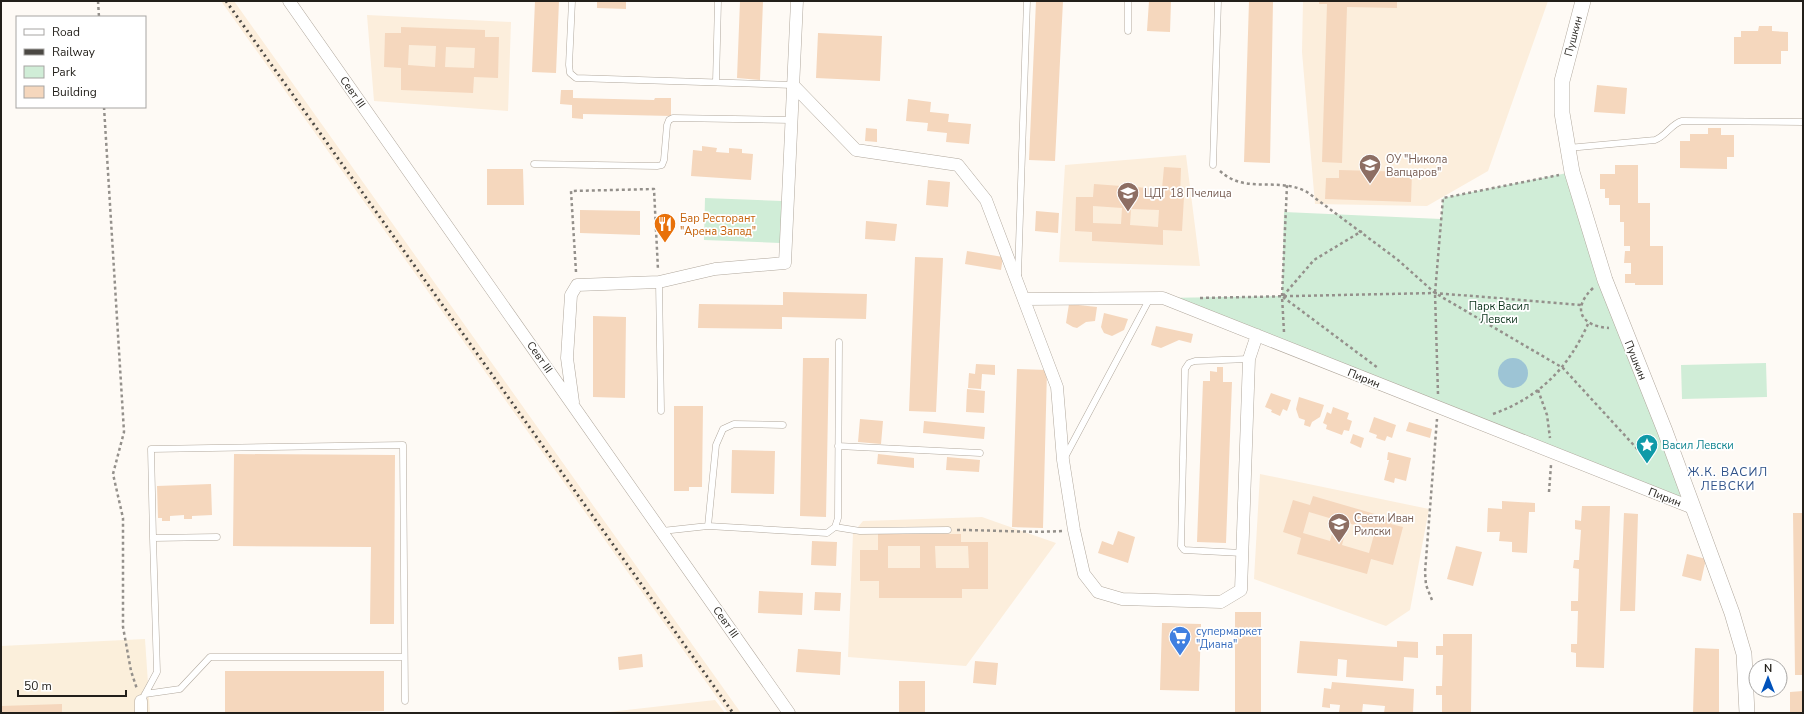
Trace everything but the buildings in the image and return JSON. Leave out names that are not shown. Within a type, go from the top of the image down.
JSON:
[{"type":"street","name":"Севт III","points":[[290,1],[789,713]]},
{"type":"street","points":[[574,405],[567,358],[571,295],[577,285],[659,282],[715,269],[785,262],[797,1]]},
{"type":"street","name":"Пушкин","points":[[1583,1],[1562,81],[1562,113],[1572,172],[1605,280],[1665,431],[1732,614],[1744,654],[1747,713]]},
{"type":"street","points":[[793,85],[856,150],[958,165],[986,200],[1025,299],[1057,387],[1063,460],[1074,530],[1084,574],[1098,592],[1122,599],[1222,602],[1241,590],[1248,359],[1256,335]]},
{"type":"street","name":"Пирин","points":[[1025,299],[1163,298],[1693,508]]},
{"type":"street","points":[[141,713],[143,697]]},
{"type":"lane","points":[[572,1],[569,65],[570,73],[576,78],[793,85]]},
{"type":"lane","points":[[716,82],[718,1]]},
{"type":"lane","points":[[1018,281],[1027,1]]},
{"type":"lane","points":[[1128,1],[1128,31]]},
{"type":"lane","points":[[1213,165],[1218,1]]},
{"type":"lane","points":[[534,164],[657,166],[662,165],[664,160],[667,125],[669,120],[673,118],[792,120]]},
{"type":"lane","points":[[1568,148],[1655,140],[1662,136],[1677,122],[1682,121],[1803,122]]},
{"type":"lane","points":[[659,282],[662,410]]},
{"type":"lane","points":[[1063,460],[1150,298]]},
{"type":"lane","points":[[662,531],[708,526],[827,533],[835,527],[838,518],[840,342]]},
{"type":"lane","points":[[1242,553],[1184,550],[1181,546],[1185,369],[1189,363],[1195,361],[1248,359]]},
{"type":"lane","points":[[708,526],[716,445],[723,429],[734,424],[783,426]]},
{"type":"lane","points":[[143,697],[157,672],[151,449],[403,444],[405,701]]},
{"type":"lane","points":[[838,446],[980,453]]},
{"type":"lane","points":[[835,527],[860,530],[948,530]]},
{"type":"lane","points":[[153,538],[217,537]]},
{"type":"lane","points":[[143,697],[180,689],[210,657],[404,657]]},
{"type":"path","points":[[98,1],[99,16]]},
{"type":"path","points":[[104,108],[124,432],[113,474],[122,518],[122,627],[130,671],[143,697]]},
{"type":"path","points":[[1213,165],[1228,178],[1238,182],[1249,185],[1287,185],[1297,187],[1307,192],[1398,260],[1435,293],[1563,368],[1641,453]]},
{"type":"path","points":[[1432,600],[1426,586],[1425,572],[1438,407],[1435,293],[1443,198],[1572,172]]},
{"type":"path","points":[[1285,347],[1282,296],[1287,185]]},
{"type":"path","points":[[577,285],[571,191],[654,189],[659,282]]},
{"type":"path","points":[[1282,296],[1314,260],[1362,232]]},
{"type":"path","points":[[1605,280],[1593,287],[1586,295],[1581,305],[1582,316],[1588,324],[1599,327],[1611,329],[1622,326]]},
{"type":"path","points":[[1195,298],[1435,293],[1581,305]]},
{"type":"path","points":[[1282,296],[1384,372]]},
{"type":"path","points":[[1474,421],[1508,409],[1538,390],[1563,368],[1578,347],[1588,324]]},
{"type":"path","points":[[948,530],[1041,532],[1074,530]]},
{"type":"shaded area","points":[[221,1],[234,1],[741,713],[728,713]]},
{"type":"shaded area","points":[[1303,1],[1548,1],[1488,171],[1427,206],[1315,204],[1302,52]]},
{"type":"shaded area","points":[[367,15],[511,22],[508,111],[374,101]]},
{"type":"shaded area","name":"ЦДГ 18 Пчелица","points":[[1186,155],[1200,266],[1059,262],[1065,165]]},
{"type":"shaded area","name":"Свети Иван Рилски","points":[[1260,474],[1429,509],[1410,610],[1386,626],[1254,579]]},
{"type":"shaded area","points":[[982,517],[1056,543],[966,666],[848,657],[853,533],[863,521]]},
{"type":"shaded area","points":[[145,639],[150,713],[1,713],[1,646]]},
{"type":"shaded area","points":[[715,700],[725,713],[600,713]]},
{"type":"green space","name":"Парк Васил Левски","points":[[1572,172],[1693,508],[1163,298],[1282,296],[1284,212],[1441,219],[1443,198]]},
{"type":"green space","points":[[705,198],[782,201],[780,243],[704,240]]},
{"type":"green space","points":[[1766,363],[1767,397],[1682,399],[1681,365]]},
{"type":"water","points":[[1513,358],[1519,359],[1527,367],[1527,379],[1519,387],[1513,388],[1507,387],[1499,379],[1498,373],[1499,367],[1507,359]]},
{"type":"railway","points":[[226,1],[733,713]]},
{"type":"place","name":"ОУ \"Никола Вапцаров\"","points":[[1370,184]]},
{"type":"place","name":"ЦДГ 18 Пчелица","points":[[1128,212]]},
{"type":"place","name":"Бар Ресторант \"Арена Запад\"","points":[[665,244]]},
{"type":"place","name":"Васил Левски","points":[[1647,464]]},
{"type":"place","name":"Свети Иван Рилски","points":[[1339,544]]},
{"type":"place","name":"супермаркет \"Диана\"","points":[[1180,656]]},
{"type":"district","name":"Ж.К. ВАСИЛ ЛЕВСКИ","points":[[1728,479]]}]
